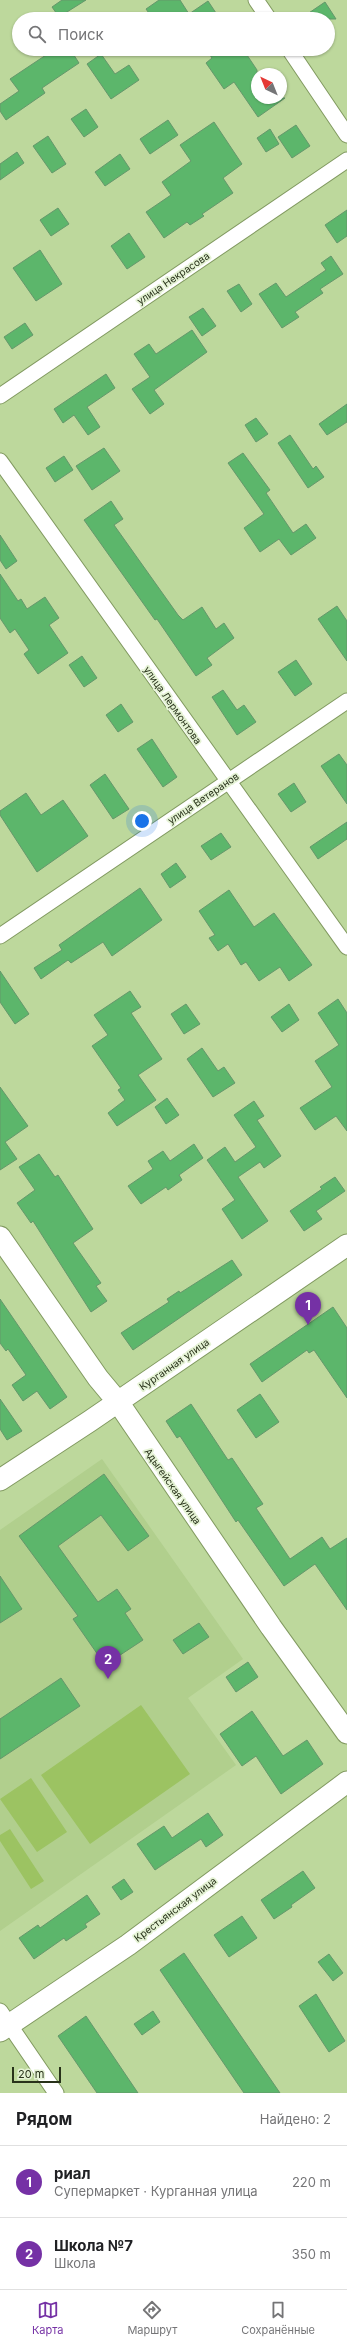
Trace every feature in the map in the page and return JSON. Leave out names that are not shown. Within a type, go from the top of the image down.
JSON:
[{"type":"street","points":[[256,0],[264,12]]},
{"type":"street","points":[[294,56],[347,135]]},
{"type":"street","name":"улица Некрасова","points":[[0,396],[347,160]]},
{"type":"street","name":"улица Лермонтова","points":[[0,461],[347,947]]},
{"type":"street","name":"улица Ветеранов","points":[[0,936],[347,701]]},
{"type":"street","name":"Адыгейская улица","points":[[0,1237],[98,1378],[118,1402],[270,1627],[347,1733]]},
{"type":"street","name":"Курганная улица","points":[[0,1480],[118,1402],[347,1245]]},
{"type":"street","name":"Крестьянская улица","points":[[3,2022],[128,1945],[347,1782]]},
{"type":"street","points":[[3,2022],[56,2093]]},
{"type":"shaded area","points":[[102,1459],[243,1659],[188,1698],[236,1765],[0,1931],[0,1530]]},
{"type":"shaded area","points":[[141,1705],[190,1774],[90,1844],[41,1775]]},
{"type":"shaded area","points":[[31,1778],[67,1832],[37,1852],[0,1799]]},
{"type":"shaded area","points":[[10,1829],[44,1881],[31,1889],[0,1841],[0,1835]]},
{"type":"building","points":[[62,0],[86,0],[67,12],[56,12],[52,7]]},
{"type":"building","points":[[159,0],[180,0],[188,12],[148,12],[146,9]]},
{"type":"building","points":[[208,1],[215,12],[192,12]]},
{"type":"building","points":[[325,2],[331,12],[310,12]]},
{"type":"building","points":[[44,56],[74,56],[79,63],[42,88],[45,93],[6,120],[0,111],[0,104],[19,91],[10,79]]},
{"type":"building","points":[[98,56],[102,56],[115,74],[129,65],[139,80],[111,99],[87,64]]},
{"type":"building","points":[[211,56],[248,56],[256,68],[251,68],[251,104],[276,104],[258,117],[234,82],[224,89],[206,63],[212,58]]},
{"type":"building","points":[[86,109],[98,127],[84,137],[71,119]]},
{"type":"building","points":[[168,120],[178,135],[150,154],[140,139]]},
{"type":"building","points":[[214,122],[242,164],[223,178],[233,193],[202,214],[204,216],[190,225],[187,222],[164,238],[146,212],[171,195],[162,182],[191,161],[180,145]]},
{"type":"building","points":[[296,125],[310,146],[292,158],[278,137]]},
{"type":"building","points":[[270,129],[279,144],[266,152],[257,138]]},
{"type":"building","points":[[48,136],[66,164],[52,173],[33,146]]},
{"type":"building","points":[[17,152],[24,163],[0,180],[0,164]]},
{"type":"building","points":[[120,154],[130,169],[105,186],[95,172]]},
{"type":"building","points":[[58,208],[69,224],[51,236],[40,220]]},
{"type":"building","points":[[347,210],[347,236],[337,243],[325,225]]},
{"type":"building","points":[[129,233],[145,257],[127,269],[111,246]]},
{"type":"building","points":[[40,250],[62,284],[36,301],[13,268]]},
{"type":"building","points":[[331,256],[343,274],[320,289],[323,293],[295,312],[299,317],[282,328],[259,294],[276,283],[286,297],[326,270],[321,263]]},
{"type":"building","points":[[239,284],[252,304],[241,312],[227,291]]},
{"type":"building","points":[[203,308],[216,326],[202,336],[189,317]]},
{"type":"building","points":[[25,323],[33,335],[12,349],[4,337]]},
{"type":"building","points":[[192,330],[207,352],[154,390],[164,404],[150,414],[132,389],[150,377],[134,354],[149,344],[156,354]]},
{"type":"building","points":[[106,374],[115,388],[87,407],[100,427],[88,435],[74,415],[63,423],[54,409]]},
{"type":"building","points":[[347,404],[347,422],[327,435],[319,424]]},
{"type":"building","points":[[256,418],[268,434],[256,442],[245,425]]},
{"type":"building","points":[[290,435],[313,469],[316,466],[324,477],[308,488],[278,443]]},
{"type":"building","points":[[104,448],[120,471],[92,490],[76,466]]},
{"type":"building","points":[[243,453],[270,490],[266,493],[293,533],[306,524],[316,538],[291,555],[279,539],[260,552],[244,528],[264,514],[228,463]]},
{"type":"building","points":[[64,456],[73,470],[55,482],[46,468]]},
{"type":"building","points":[[111,501],[123,519],[114,525],[178,615],[183,620],[202,607],[216,629],[224,623],[234,638],[207,658],[212,665],[196,676],[157,619],[155,620],[84,520]]},
{"type":"building","points":[[0,535],[17,561],[6,569],[0,560]]},
{"type":"building","points":[[0,574],[18,601],[21,599],[27,609],[45,597],[59,618],[49,625],[68,653],[38,674],[24,654],[29,650],[15,629],[10,633],[0,618]]},
{"type":"building","points":[[337,606],[347,621],[347,661],[318,619]]},
{"type":"building","points":[[82,656],[97,678],[84,687],[69,665]]},
{"type":"building","points":[[296,660],[312,684],[295,696],[278,672]]},
{"type":"building","points":[[223,690],[237,710],[244,705],[256,722],[237,735],[212,697]]},
{"type":"building","points":[[121,704],[133,722],[118,732],[106,715]]},
{"type":"building","points":[[152,739],[177,777],[163,787],[137,749]]},
{"type":"building","points":[[339,754],[347,765],[347,804],[321,766]]},
{"type":"building","points":[[105,774],[129,809],[113,819],[90,785]]},
{"type":"building","points":[[294,783],[306,802],[291,812],[278,794]]},
{"type":"building","points":[[26,793],[41,815],[63,800],[88,836],[37,872],[0,815],[0,811]]},
{"type":"building","points":[[347,822],[347,839],[318,859],[310,847]]},
{"type":"building","points":[[221,833],[231,847],[211,860],[201,846]]},
{"type":"building","points":[[176,863],[186,877],[170,888],[161,874]]},
{"type":"building","points":[[140,888],[162,920],[112,956],[103,942],[71,963],[68,960],[41,979],[34,968],[62,950],[59,945]]},
{"type":"building","points":[[229,890],[254,927],[274,913],[312,965],[289,981],[280,967],[259,981],[246,962],[241,965],[228,944],[218,951],[209,938],[215,935],[199,911]]},
{"type":"building","points":[[0,971],[29,1014],[15,1024],[0,1002]]},
{"type":"building","points":[[130,991],[141,1007],[131,1013],[162,1059],[138,1075],[156,1100],[117,1126],[108,1113],[125,1100],[118,1090],[121,1088],[92,1046],[108,1035],[94,1015]]},
{"type":"building","points":[[338,999],[347,1013],[347,1131],[336,1116],[315,1130],[300,1108],[332,1087],[315,1061],[339,1045],[318,1013]]},
{"type":"building","points":[[186,1004],[200,1024],[184,1034],[171,1014]]},
{"type":"building","points":[[289,1004],[299,1020],[282,1032],[271,1017]]},
{"type":"building","points":[[202,1048],[218,1071],[224,1067],[235,1083],[213,1097],[187,1059]]},
{"type":"building","points":[[0,1087],[28,1126],[5,1142],[17,1159],[0,1170]]},
{"type":"building","points":[[167,1098],[179,1115],[166,1124],[155,1107]]},
{"type":"building","points":[[254,1101],[264,1116],[257,1120],[281,1156],[264,1168],[260,1162],[238,1177],[268,1221],[242,1239],[222,1209],[235,1200],[207,1160],[225,1147],[235,1162],[256,1147],[234,1115]]},
{"type":"building","points":[[194,1144],[203,1158],[179,1175],[182,1180],[168,1190],[166,1187],[141,1204],[128,1186],[153,1169],[148,1161],[163,1151],[170,1161]]},
{"type":"building","points":[[39,1154],[55,1177],[58,1175],[93,1229],[73,1243],[101,1283],[96,1286],[107,1301],[91,1312],[33,1221],[31,1223],[17,1203],[35,1190],[19,1167]]},
{"type":"building","points":[[335,1177],[345,1191],[316,1211],[322,1219],[304,1231],[290,1211],[322,1189],[320,1187]]},
{"type":"building","points":[[232,1260],[242,1275],[133,1350],[121,1333],[169,1302],[167,1299],[179,1291],[180,1293]]},
{"type":"building","points":[[0,1299],[67,1397],[50,1409],[37,1391],[23,1401],[12,1385],[26,1375],[8,1349],[6,1351],[0,1343]]},
{"type":"building","points":[[333,1307],[347,1328],[347,1398],[314,1350],[309,1353],[307,1350],[262,1382],[250,1364]]},
{"type":"building","points":[[260,1394],[279,1422],[256,1438],[237,1410]]},
{"type":"building","points":[[0,1399],[22,1431],[7,1440],[0,1429]]},
{"type":"building","points":[[191,1404],[228,1460],[232,1458],[263,1504],[256,1508],[290,1559],[322,1537],[330,1549],[347,1538],[347,1610],[315,1564],[284,1586],[238,1520],[236,1522],[180,1436],[177,1438],[166,1421]]},
{"type":"building","points":[[104,1474],[149,1536],[128,1551],[101,1515],[58,1546],[98,1602],[117,1589],[131,1609],[125,1613],[143,1640],[105,1665],[73,1619],[78,1616],[19,1536]]},
{"type":"building","points":[[0,1576],[22,1609],[0,1623]]},
{"type":"building","points":[[199,1623],[209,1637],[183,1654],[173,1640]]},
{"type":"building","points":[[248,1662],[258,1677],[236,1692],[226,1677]]},
{"type":"building","points":[[61,1678],[80,1706],[0,1759],[0,1719]]},
{"type":"building","points":[[252,1711],[283,1756],[307,1740],[323,1764],[281,1794],[256,1756],[242,1766],[220,1734]]},
{"type":"building","points":[[208,1813],[223,1835],[206,1847],[201,1839],[155,1870],[137,1844],[164,1826],[172,1838]]},
{"type":"building","points":[[303,1871],[315,1888],[291,1905],[292,1907],[274,1919],[261,1900]]},
{"type":"building","points":[[124,1879],[133,1892],[121,1900],[112,1887]]},
{"type":"building","points":[[87,1895],[100,1914],[85,1924],[87,1927],[66,1941],[64,1938],[34,1959],[19,1938],[38,1925],[40,1928]]},
{"type":"building","points":[[242,1916],[257,1938],[229,1957],[214,1935]]},
{"type":"building","points":[[184,1953],[280,2093],[244,2093],[160,1970]]},
{"type":"building","points":[[329,1954],[343,1973],[333,1981],[318,1962]]},
{"type":"building","points":[[316,1994],[345,2041],[329,2052],[299,2006]]},
{"type":"building","points":[[153,2011],[160,2022],[142,2035],[134,2024]]},
{"type":"building","points":[[86,2016],[138,2093],[97,2093],[58,2036]]},
{"type":"place","name":"риал","points":[[308,1325]]},
{"type":"place","name":"Школа №7","points":[[108,1679]]}]
